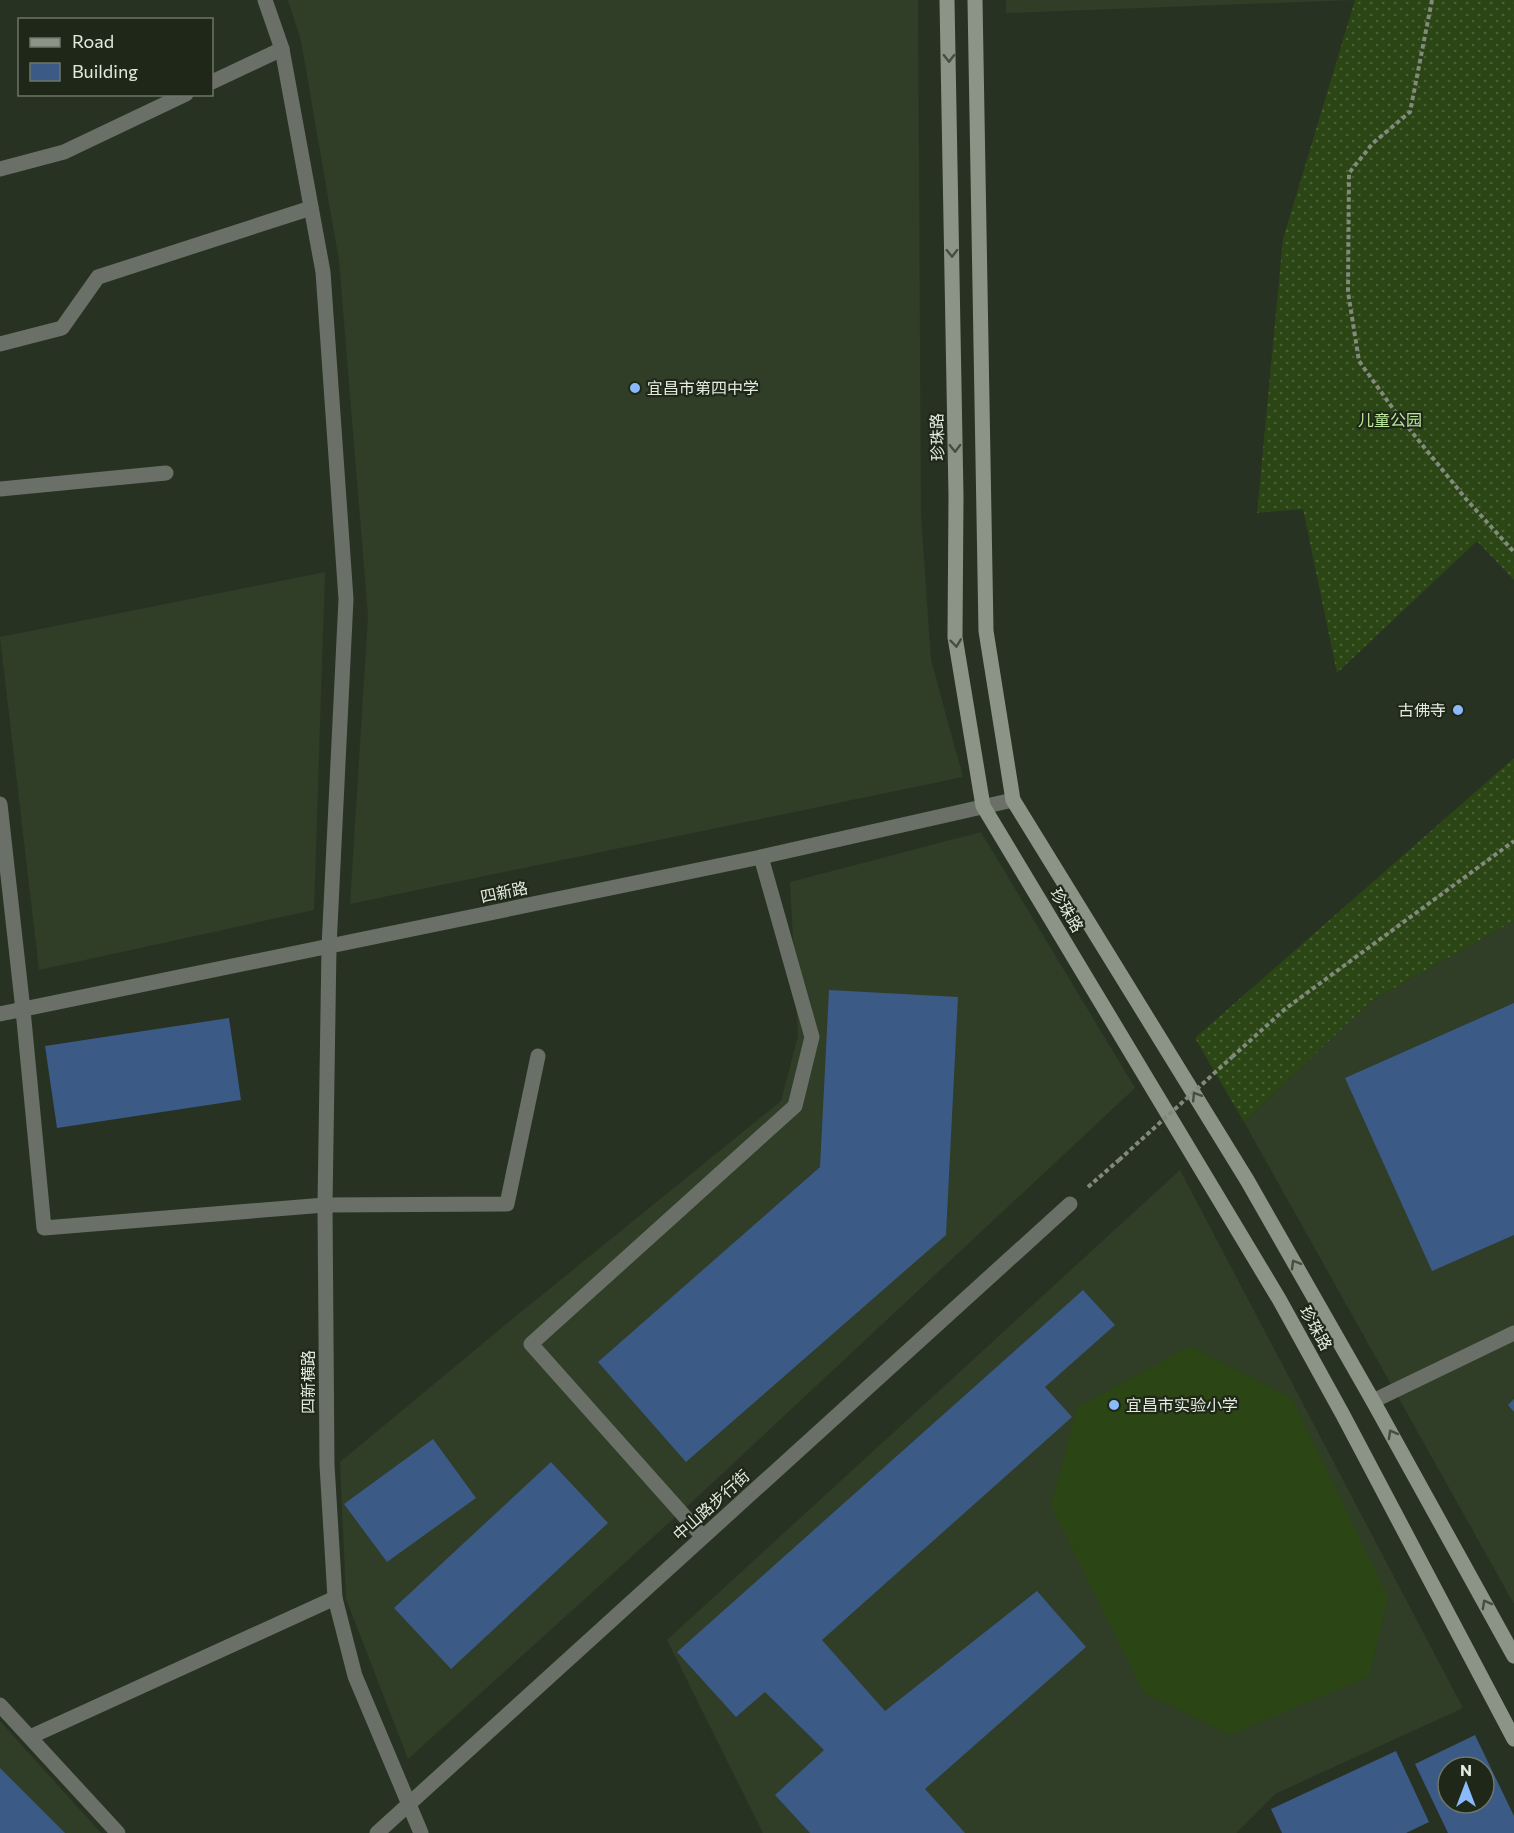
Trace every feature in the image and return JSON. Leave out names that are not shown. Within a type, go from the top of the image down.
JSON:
[{"type":"main road","name":"珍珠路","points":[[948,0],[956,496],[955,637],[983,806],[1279,1299],[1514,1739]]},
{"type":"main road","name":"珍珠路","points":[[975,0],[986,631],[1013,800],[1247,1180],[1374,1401],[1514,1656]]},
{"type":"street","name":"四新横路","points":[[265,0],[282,50],[323,272],[346,599],[329,947],[325,1205],[327,1465],[335,1598],[355,1676],[421,1833]]},
{"type":"street","points":[[213,82],[282,50]]},
{"type":"street","points":[[0,169],[64,152],[182,96]]},
{"type":"street","points":[[0,344],[62,328],[98,277],[311,208]]},
{"type":"street","points":[[0,489],[166,472]]},
{"type":"street","name":"四新路","points":[[0,1014],[760,857],[1013,800]]},
{"type":"street","points":[[0,804],[44,1228],[325,1205],[507,1204],[538,1056]]},
{"type":"street","points":[[703,1537],[531,1344],[795,1106],[812,1037],[760,857]]},
{"type":"street","name":"中山路步行街","points":[[376,1833],[1070,1204]]},
{"type":"street","points":[[1374,1401],[1514,1333]]},
{"type":"street","points":[[30,1737],[335,1598]]},
{"type":"street","points":[[0,1705],[118,1833]]},
{"type":"path","points":[[1432,0],[1410,112],[1373,142],[1349,173],[1348,292],[1359,361],[1394,410],[1466,499],[1514,552]]},
{"type":"path","points":[[1070,1204],[1286,1009],[1514,841]]},
{"type":"shaded area","name":"宜昌市第四中学","points":[[288,0],[918,0],[921,515],[931,660],[963,777],[350,904],[368,616],[339,261],[301,41]]},
{"type":"shaded area","points":[[1006,0],[1355,0],[1006,13]]},
{"type":"shaded area","points":[[325,572],[314,910],[39,970],[0,637]]},
{"type":"shaded area","points":[[981,832],[1135,1088],[693,1501],[408,1759],[346,1599],[340,1462],[781,1101],[798,1036],[790,882]]},
{"type":"shaded area","points":[[1514,921],[1514,1604],[1244,1122],[1371,1001]]},
{"type":"shaded area","name":"宜昌市实验小学","points":[[1180,1170],[1463,1708],[1275,1794],[1236,1833],[763,1833],[667,1640]]},
{"type":"shaded area","points":[[0,1721],[101,1833],[0,1833]]},
{"type":"green space","name":"儿童公园","points":[[1355,0],[1514,0],[1514,580],[1477,541],[1337,673],[1303,509],[1257,513],[1283,239]]},
{"type":"green space","points":[[1514,758],[1514,921],[1371,1001],[1244,1122],[1195,1038]]},
{"type":"green space","points":[[1190,1346],[1292,1398],[1388,1597],[1369,1677],[1230,1735],[1144,1693],[1051,1505],[1078,1407]]},
{"type":"building","points":[[829,990],[958,997],[946,1235],[686,1462],[598,1362],[820,1167]]},
{"type":"building","points":[[1514,1003],[1514,1235],[1432,1271],[1345,1078]]},
{"type":"building","points":[[229,1018],[241,1100],[57,1128],[45,1046]]},
{"type":"building","points":[[1083,1290],[1115,1325],[1045,1387],[1072,1417],[822,1640],[885,1711],[1037,1591],[1086,1647],[925,1789],[965,1833],[810,1833],[775,1795],[824,1750],[765,1692],[736,1717],[677,1652]]},
{"type":"building","points":[[1514,1399],[1514,1412],[1508,1405]]},
{"type":"building","points":[[433,1439],[476,1498],[387,1562],[344,1504]]},
{"type":"building","points":[[551,1462],[608,1523],[451,1669],[394,1608]]},
{"type":"building","points":[[1475,1735],[1485,1755],[1436,1755],[1436,1808],[1415,1764]]},
{"type":"building","points":[[1396,1751],[1429,1822],[1406,1833],[1282,1833],[1271,1809]]},
{"type":"building","points":[[0,1768],[65,1833],[0,1833]]},
{"type":"building","points":[[1496,1779],[1514,1816],[1514,1833],[1448,1833],[1439,1815],[1496,1815]]},
{"type":"place","name":"宜昌市第四中学","points":[[635,388]]},
{"type":"place","name":"古佛寺","points":[[1458,710]]},
{"type":"place","name":"宜昌市实验小学","points":[[1114,1405]]}]
